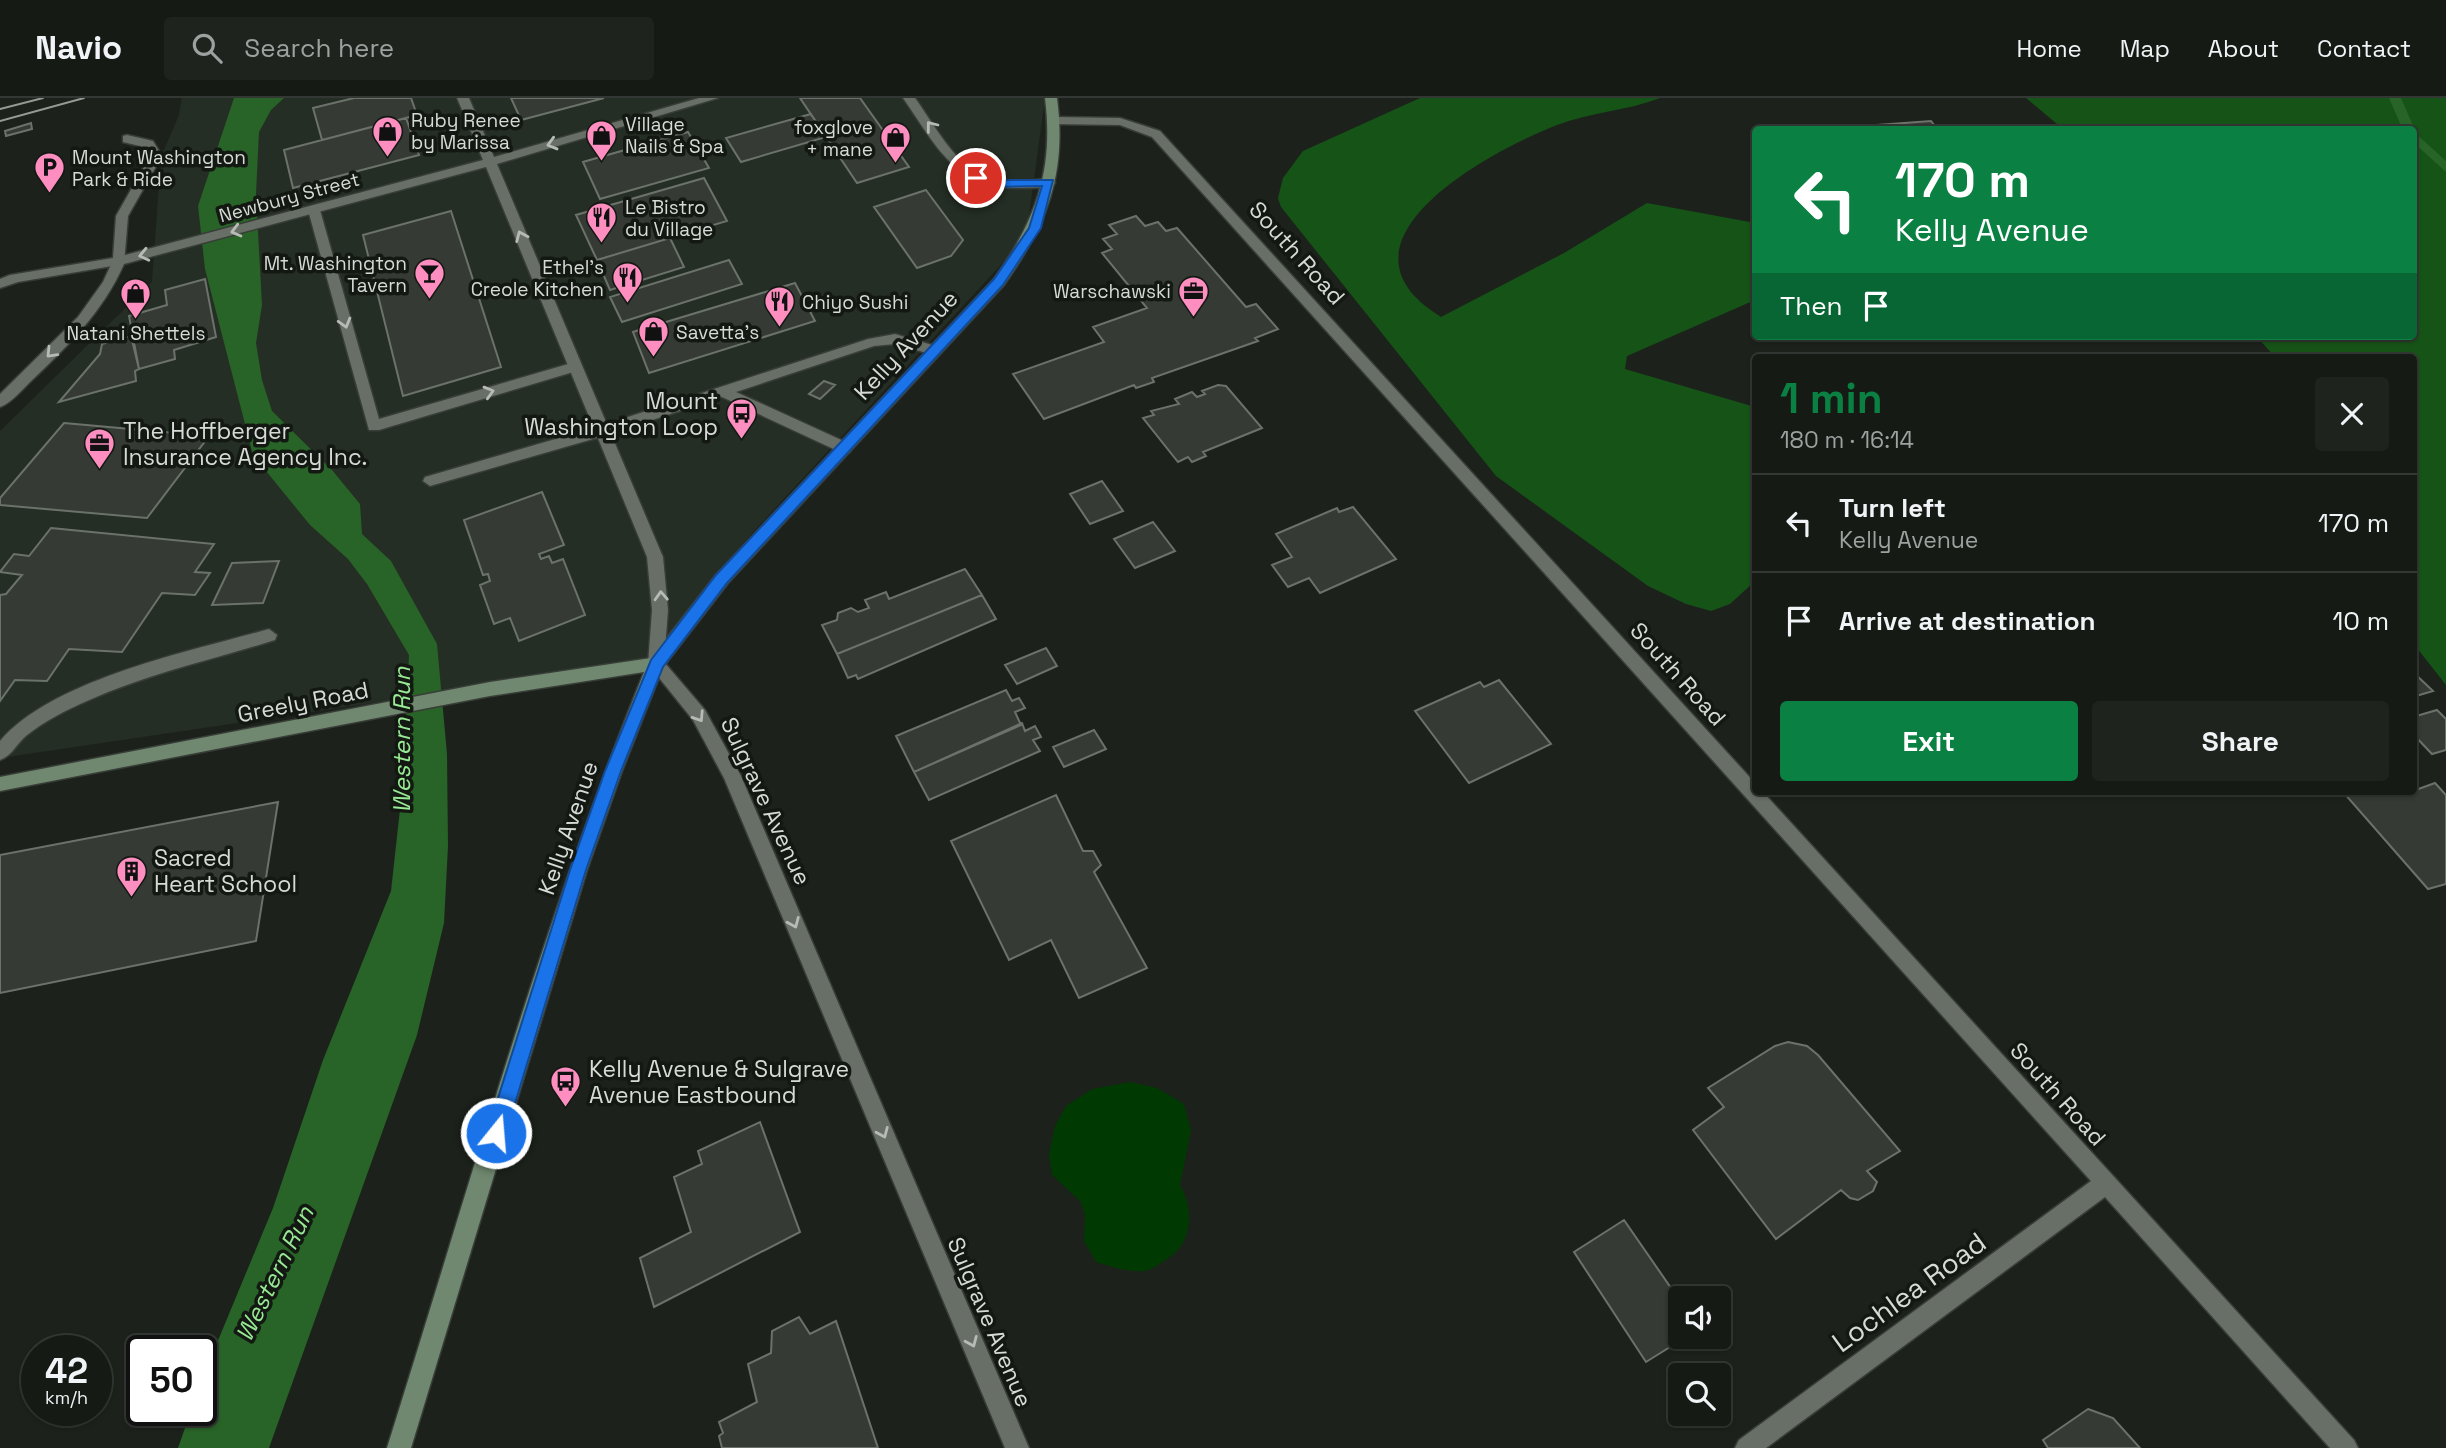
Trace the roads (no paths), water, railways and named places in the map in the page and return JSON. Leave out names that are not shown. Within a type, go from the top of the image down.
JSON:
[{"type":"main road","name":"Kelly Avenue","points":[[399,1448],[578,870],[613,771],[656,664],[722,579],[999,282],[1022,252],[1035,228],[1049,183],[1055,121],[1051,98]]},
{"type":"main road","name":"Greely Road","points":[[0,783],[490,689],[656,664]]},
{"type":"street","points":[[463,98],[655,556],[661,587],[662,622],[656,664]]},
{"type":"street","name":"Newbury Street","points":[[0,284],[15,278],[119,261],[195,242],[712,98]]},
{"type":"street","points":[[909,98],[961,165],[976,178],[996,183],[1049,183]]},
{"type":"street","name":"South Road","points":[[1055,121],[1124,122],[1143,125],[1156,134],[1752,792]]},
{"type":"street","points":[[0,402],[94,307],[111,282],[119,261],[122,216],[156,156],[149,144],[127,139]]},
{"type":"street","points":[[314,210],[374,426],[575,367]]},
{"type":"street","points":[[430,481],[602,431],[873,342],[895,339],[934,350]]},
{"type":"street","points":[[722,391],[845,448]]},
{"type":"street","points":[[0,752],[27,724],[86,693],[269,635]]},
{"type":"street","name":"Sulgrave Avenue","points":[[656,664],[699,715],[732,776],[1017,1448]]},
{"type":"street","name":"South Road","points":[[1755,795],[2346,1448]]},
{"type":"street","name":"Lochlea Road","points":[[1747,1448],[2106,1183]]},
{"type":"water","name":"Western Run","points":[[234,98],[284,98],[271,110],[259,132],[256,194],[262,305],[256,343],[262,380],[272,411],[332,470],[360,504],[362,534],[391,561],[437,644],[447,754],[448,846],[444,923],[417,1035],[269,1448],[178,1448],[186,1426],[217,1426],[217,1343],[273,1208],[323,1060],[391,891],[402,791],[409,655],[367,584],[348,559],[310,525],[253,455],[205,269],[198,206]]},
{"type":"waterway","points":[[2395,98],[2407,126]]},
{"type":"waterway","points":[[2417,139],[2446,168]]},
{"type":"tram line","points":[[0,109],[43,98]]},
{"type":"tram line","points":[[0,121],[84,98]]},
{"type":"place","name":"Ruby Renee by Marissa","points":[[388,158]]},
{"type":"place","name":"Village Nails & Spa","points":[[602,162]]},
{"type":"place","name":"foxglove + mane","points":[[896,165]]},
{"type":"place","name":"Mount Washington Park & Ride","points":[[49,195]]},
{"type":"place","name":"Le Bistro du Village","points":[[602,245]]},
{"type":"place","name":"Mt. Washington Tavern","points":[[430,301]]},
{"type":"place","name":"Ethel's Creole Kitchen","points":[[627,305]]},
{"type":"place","name":"Warschawski","points":[[1194,318]]},
{"type":"place","name":"Natani Shettels","points":[[136,321]]},
{"type":"place","name":"Chiyo Sushi","points":[[779,329]]},
{"type":"place","name":"Savetta's","points":[[653,359]]},
{"type":"place","name":"Mount Washington Loop","points":[[741,441]]},
{"type":"place","name":"The Hoffberger Insurance Agency Inc.","points":[[100,471]]},
{"type":"place","name":"Sacred Heart School","points":[[131,898]]},
{"type":"place","name":"Kelly Avenue & Sulgrave Avenue Eastbound","points":[[566,1109]]}]
